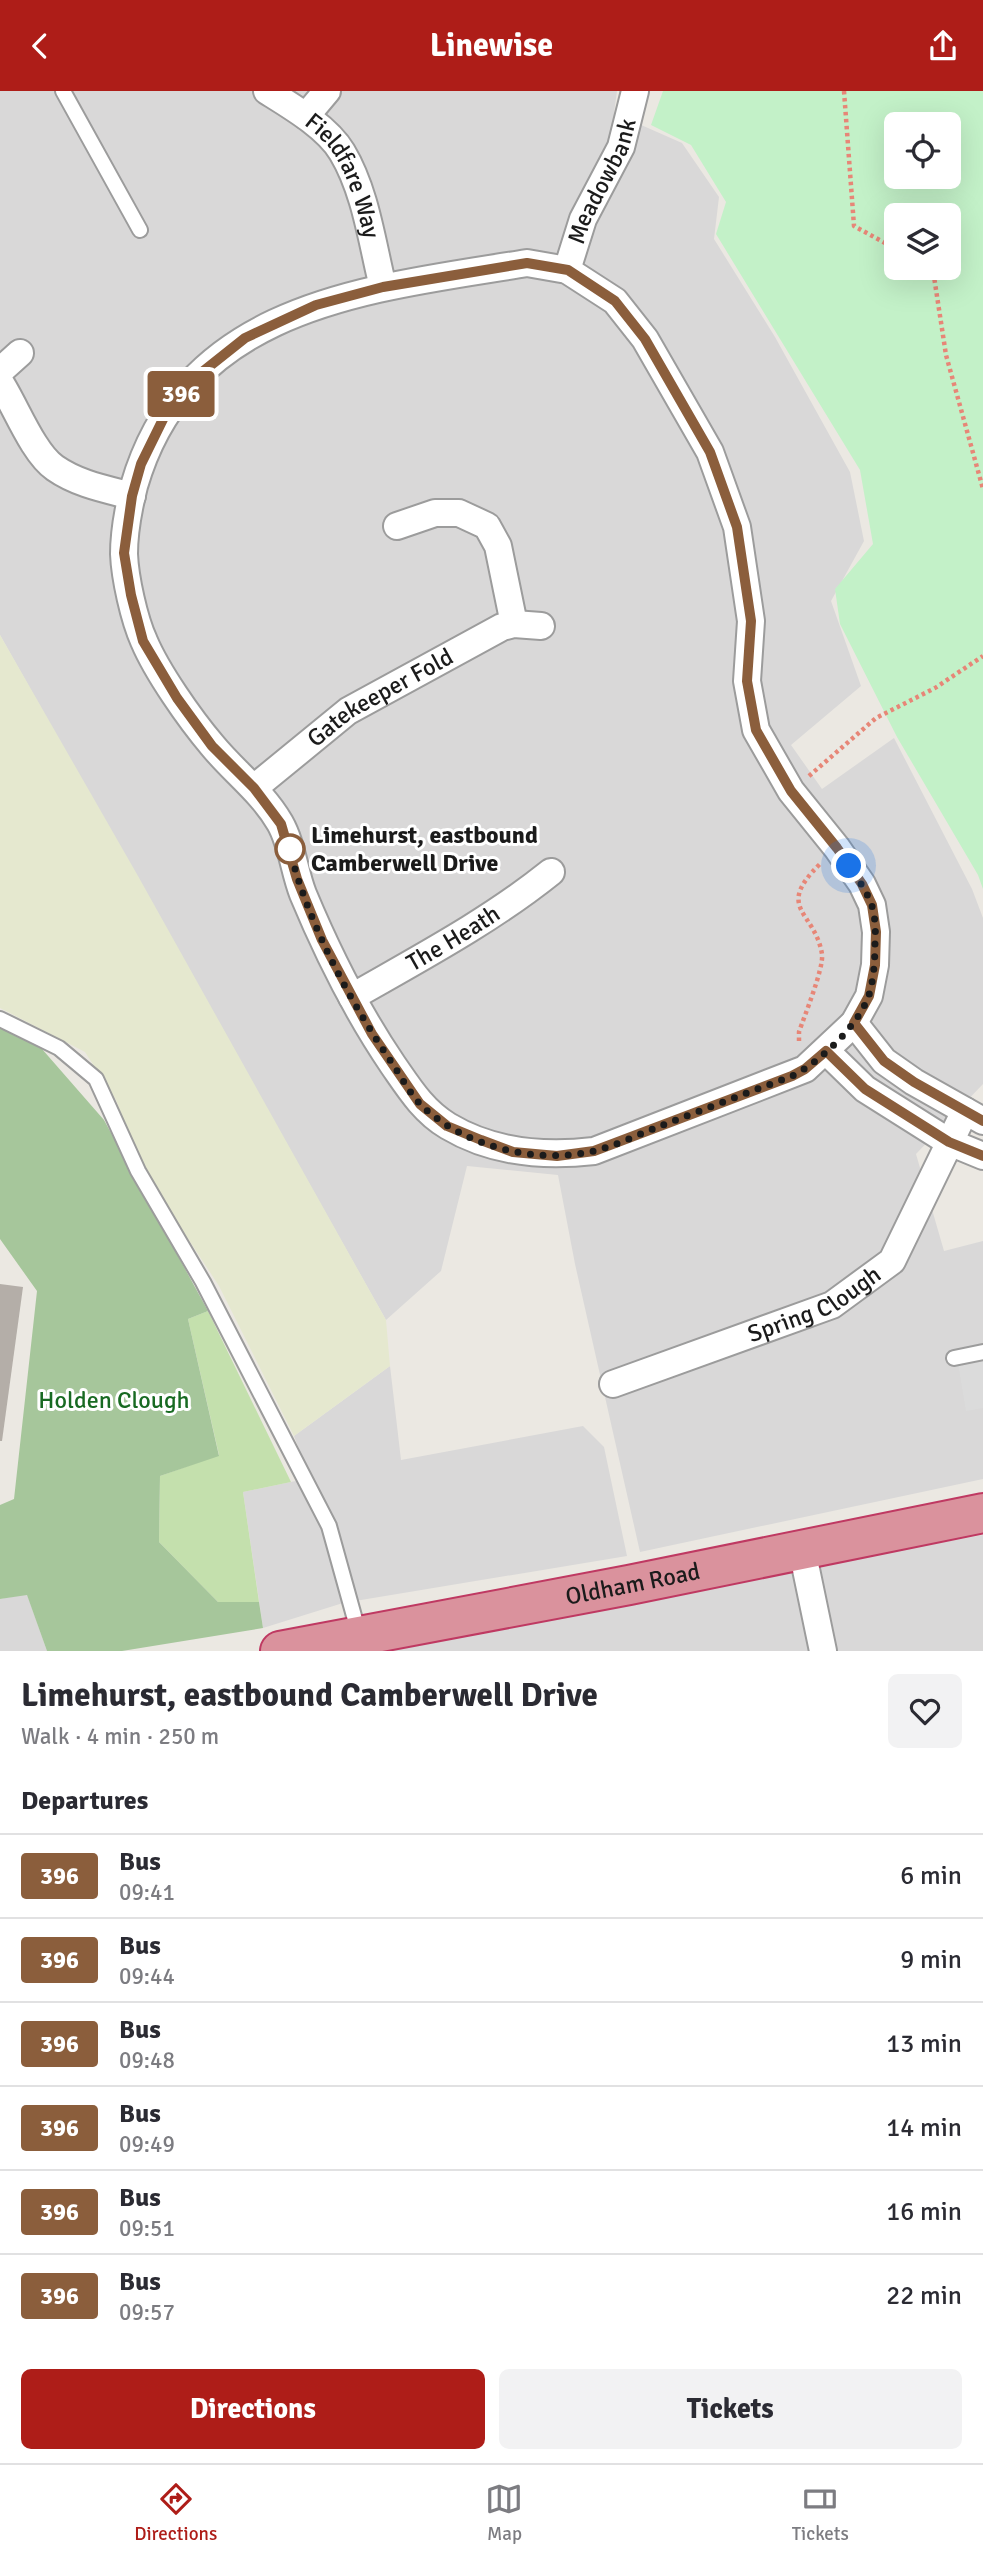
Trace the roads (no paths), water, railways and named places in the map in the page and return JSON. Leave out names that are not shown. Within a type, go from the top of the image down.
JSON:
[{"type":"highway","name":"Oldham Road","points":[[280,1651],[983,1513]]},
{"type":"street","name":"Fieldfare Way","points":[[267,91],[306,115],[341,151],[355,180],[383,287]]},
{"type":"street","points":[[306,115],[327,91]]},
{"type":"street","name":"Meadowbank","points":[[568,270],[583,219],[621,146],[635,91]]},
{"type":"street","points":[[527,263],[568,270],[615,301],[645,339],[710,452],[737,527],[751,621],[747,681],[756,730],[791,791],[862,884],[872,905],[876,932],[875,965],[869,996],[854,1023],[805,1069],[594,1151],[557,1156],[513,1152],[447,1126],[420,1104],[372,1034],[322,940],[297,879],[281,824],[254,788],[212,746],[177,698],[143,641],[124,553],[132,496],[141,464],[169,407],[201,373],[245,338],[316,305],[383,287],[527,263]]},
{"type":"street","points":[[0,371],[20,353]]},
{"type":"street","points":[[0,381],[32,439],[53,467],[85,484],[132,496]]},
{"type":"street","points":[[397,526],[435,513],[459,513],[487,526],[498,545],[514,624]]},
{"type":"street","name":"Gatekeeper Fold","points":[[254,788],[348,711],[502,627],[514,624],[541,626]]},
{"type":"street","name":"The Heath","points":[[352,997],[456,937],[527,892],[551,872]]},
{"type":"street","points":[[854,1023],[884,1061],[914,1082],[974,1116]]},
{"type":"street","points":[[826,1051],[865,1089],[949,1142],[983,1156]]},
{"type":"street","name":"Spring Clough","points":[[613,1384],[832,1305],[892,1261],[949,1142],[974,1116]]},
{"type":"street","points":[[802,1550],[823,1651]]},
{"type":"lane","points":[[64,91],[140,230]]},
{"type":"lane","points":[[0,1019],[59,1048],[96,1079],[138,1171],[203,1282],[329,1525],[359,1636]]},
{"type":"lane","points":[[954,1358],[983,1352]]},
{"type":"place","name":"Limehurst, eastbound Camberwell Drive","points":[[290,849]]},
{"type":"park label","name":"Holden Clough","points":[[114,1400]]}]
